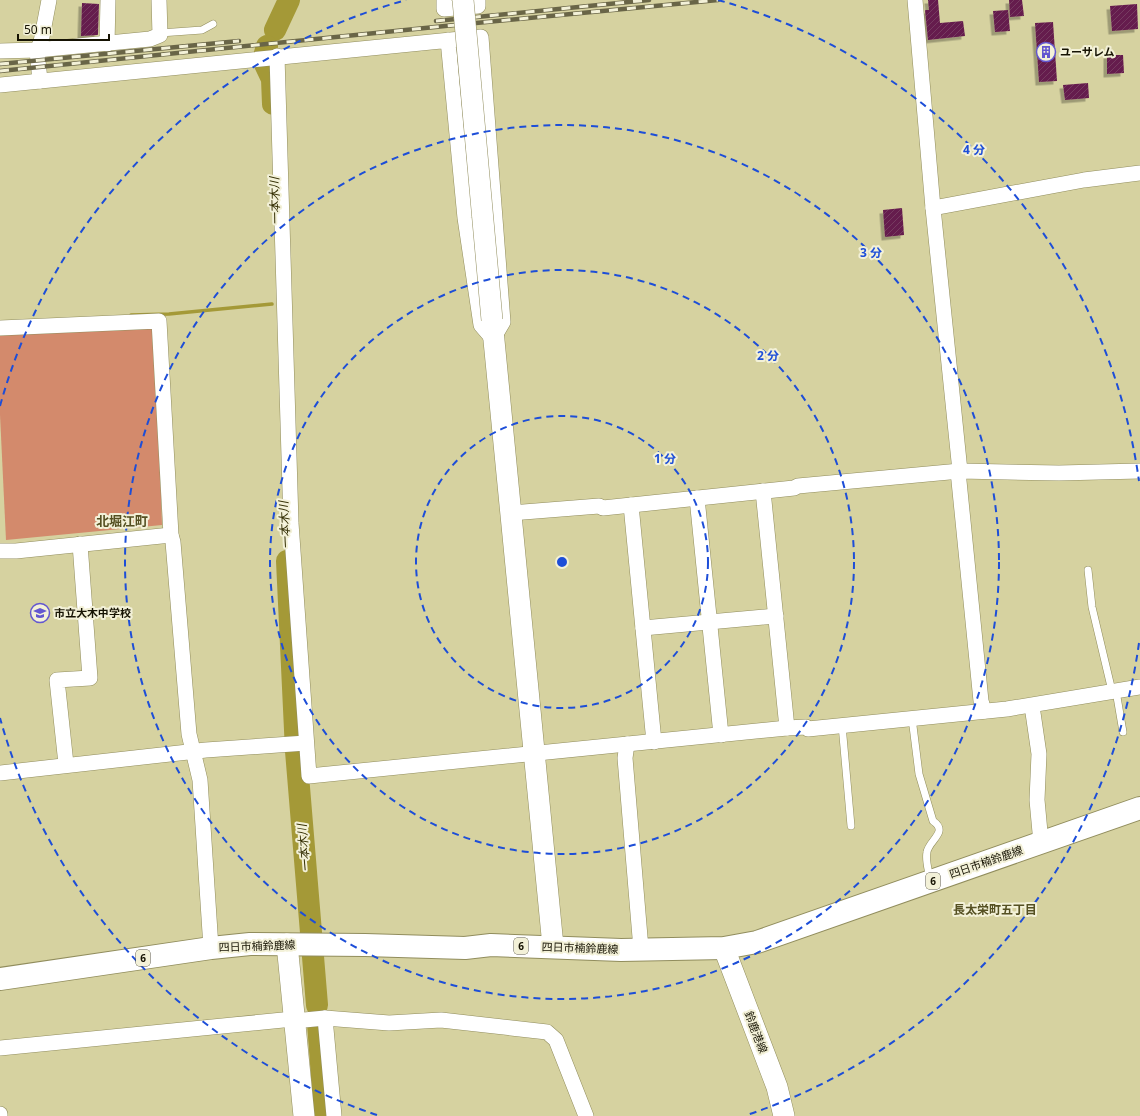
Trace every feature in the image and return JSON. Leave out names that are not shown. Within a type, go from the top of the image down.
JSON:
[{"type":"main road","name":"四日市楠鈴鹿線","points":[[0,980],[211,948],[287,944],[465,948],[490,945],[641,949],[724,948],[757,942],[1140,808]]},
{"type":"street","points":[[40,81],[37,50],[41,42],[49,0]]},
{"type":"street","points":[[107,44],[108,0]]},
{"type":"street","points":[[0,51],[37,50],[150,39],[160,35],[159,0]]},
{"type":"street","points":[[444,0],[444,9],[478,6],[478,0]]},
{"type":"street","points":[[463,0],[492,330],[553,946]]},
{"type":"street","points":[[915,0],[933,208],[981,701],[984,711]]},
{"type":"street","points":[[0,85],[121,74],[277,56],[482,37],[503,322],[492,330]]},
{"type":"street","points":[[448,40],[465,218],[481,325],[492,330]]},
{"type":"street","points":[[277,56],[291,523],[309,776],[787,728],[806,727],[808,729],[1032,706],[1114,691],[1140,688]]},
{"type":"street","points":[[933,208],[1084,180],[1140,173]]},
{"type":"street","points":[[0,328],[159,321],[171,535],[173,542],[189,734],[195,753],[200,780],[211,948]]},
{"type":"street","points":[[511,513],[599,506],[603,508],[763,492],[794,488],[798,486],[959,471],[1060,473],[1140,471]]},
{"type":"street","points":[[763,492],[787,728]]},
{"type":"street","points":[[697,498],[720,735]]},
{"type":"street","points":[[631,505],[654,742]]},
{"type":"street","points":[[0,551],[16,551],[171,535]]},
{"type":"street","points":[[66,764],[57,680],[90,678],[80,544]]},
{"type":"street","points":[[643,628],[776,616]]},
{"type":"street","points":[[1032,706],[1039,754],[1037,800],[1041,843]]},
{"type":"street","points":[[0,773],[66,764],[70,766],[306,743]]},
{"type":"street","points":[[627,744],[625,758],[641,949]]},
{"type":"street","points":[[287,944],[304,1116]]},
{"type":"street","name":"鈴鹿港線","points":[[724,948],[777,1087],[784,1116]]},
{"type":"street","points":[[325,1018],[334,1116]]},
{"type":"street","points":[[0,1048],[325,1018],[389,1023],[441,1020],[547,1032],[556,1040],[586,1116]]},
{"type":"lane","points":[[160,33],[202,30],[213,24]]},
{"type":"lane","points":[[1088,570],[1092,607],[1123,732]]},
{"type":"lane","points":[[912,718],[919,774],[933,821],[938,824],[940,829],[938,836],[928,847],[927,852],[931,882]]},
{"type":"lane","points":[[842,725],[851,826]]},
{"type":"shaded area","points":[[155,324],[162,525],[6,540],[0,415],[0,331]]},
{"type":"building","points":[[928,0],[938,0],[940,23],[963,21],[965,36],[928,40],[925,10],[929,10]]},
{"type":"building","points":[[1009,0],[1022,0],[1024,16],[1010,17]]},
{"type":"building","points":[[82,3],[99,4],[98,35],[81,36]]},
{"type":"building","points":[[1137,4],[1138,29],[1112,31],[1110,6]]},
{"type":"building","points":[[1008,10],[1010,31],[995,32],[993,11]]},
{"type":"building","name":"ユーサレム","points":[[1053,22],[1057,81],[1039,82],[1035,23]]},
{"type":"building","points":[[1107,55],[1123,55],[1124,73],[1107,74]]},
{"type":"building","points":[[1088,83],[1089,98],[1065,100],[1063,85]]},
{"type":"building","points":[[902,208],[904,235],[885,237],[883,210]]},
{"type":"waterway","name":"一本木川","points":[[275,30],[289,0]]},
{"type":"waterway","name":"一本木川","points":[[267,46],[263,60],[272,79],[273,104]]},
{"type":"waterway","points":[[131,315],[169,314],[272,304]]},
{"type":"waterway","name":"一本木川","points":[[287,561],[296,751],[317,1005]]},
{"type":"waterway","name":"一本木川","points":[[318,1024],[325,1116]]},
{"type":"railway","points":[[436,21],[649,0]]},
{"type":"railway","points":[[0,71],[718,0]]},
{"type":"railway","points":[[0,64],[239,41]]},
{"type":"place","name":"ユーサレム","points":[[1046,52]]},
{"type":"place","name":"市立大木中学校","points":[[40,613]]},
{"type":"district","name":"北堀江町","points":[[122,521]]},
{"type":"district","name":"長太栄町五丁目","points":[[995,910]]}]
